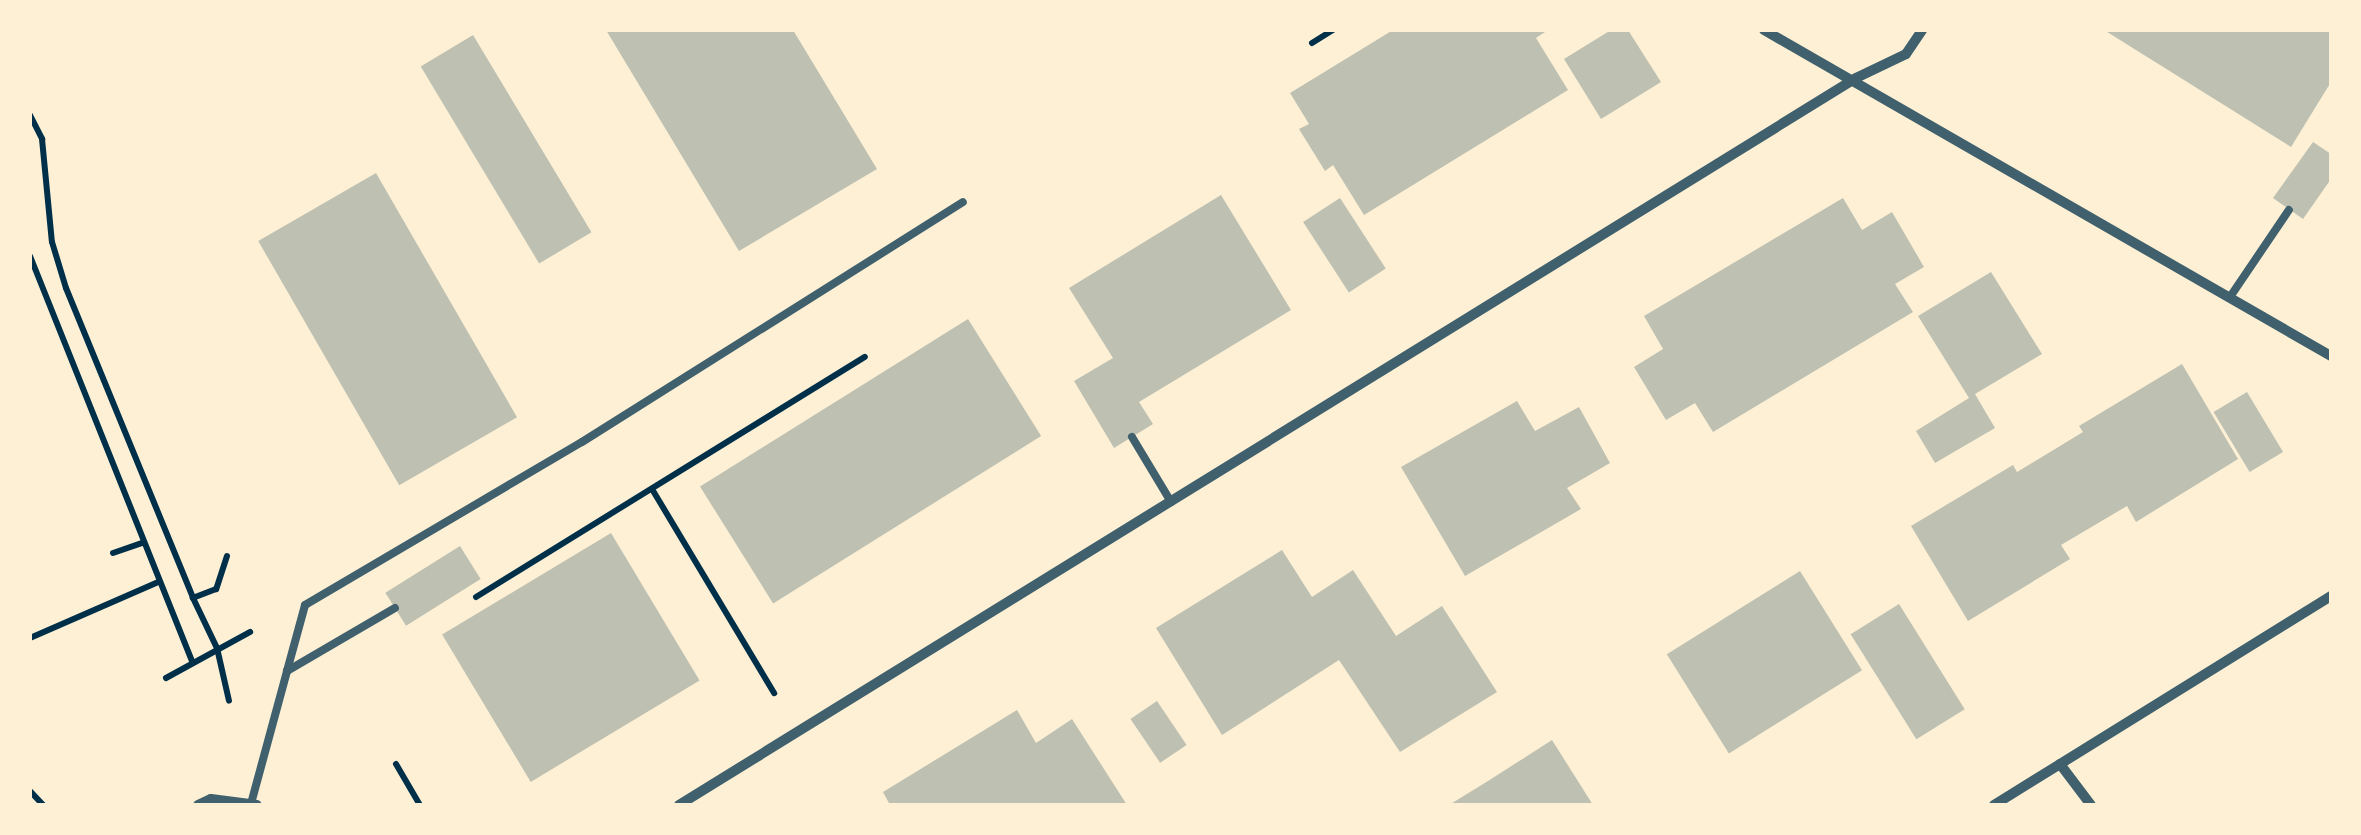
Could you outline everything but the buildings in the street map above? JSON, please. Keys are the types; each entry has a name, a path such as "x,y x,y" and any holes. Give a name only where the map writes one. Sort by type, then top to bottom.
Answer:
{"street":[{"path":"1764,30 1856,78 2331,356"},
{"path":"679,805 1856,78 1906,54 1922,30"},
{"path":"1994,805 2331,596"},
{"path":"2060,764 2091,805"},
{"path":"198,805 211,799 254,802"}],"lane":[{"path":"254,802 305,605 582,442 963,202"},
{"path":"2230,297 2289,210"},
{"path":"1132,437 1171,502"},
{"path":"288,671 395,608"}],"path":[{"path":"1312,43 1333,30"},
{"path":"30,115 42,139 52,242 66,288 192,598 217,648 230,705"},
{"path":"30,256 192,661"},
{"path":"476,597 865,356"},
{"path":"652,489 798,732"},
{"path":"112,553 142,542"},
{"path":"192,598 216,590 226,556"},
{"path":"30,638 158,582"},
{"path":"166,678 305,605"},
{"path":"396,764 420,805"},
{"path":"30,791 43,805"}]}
